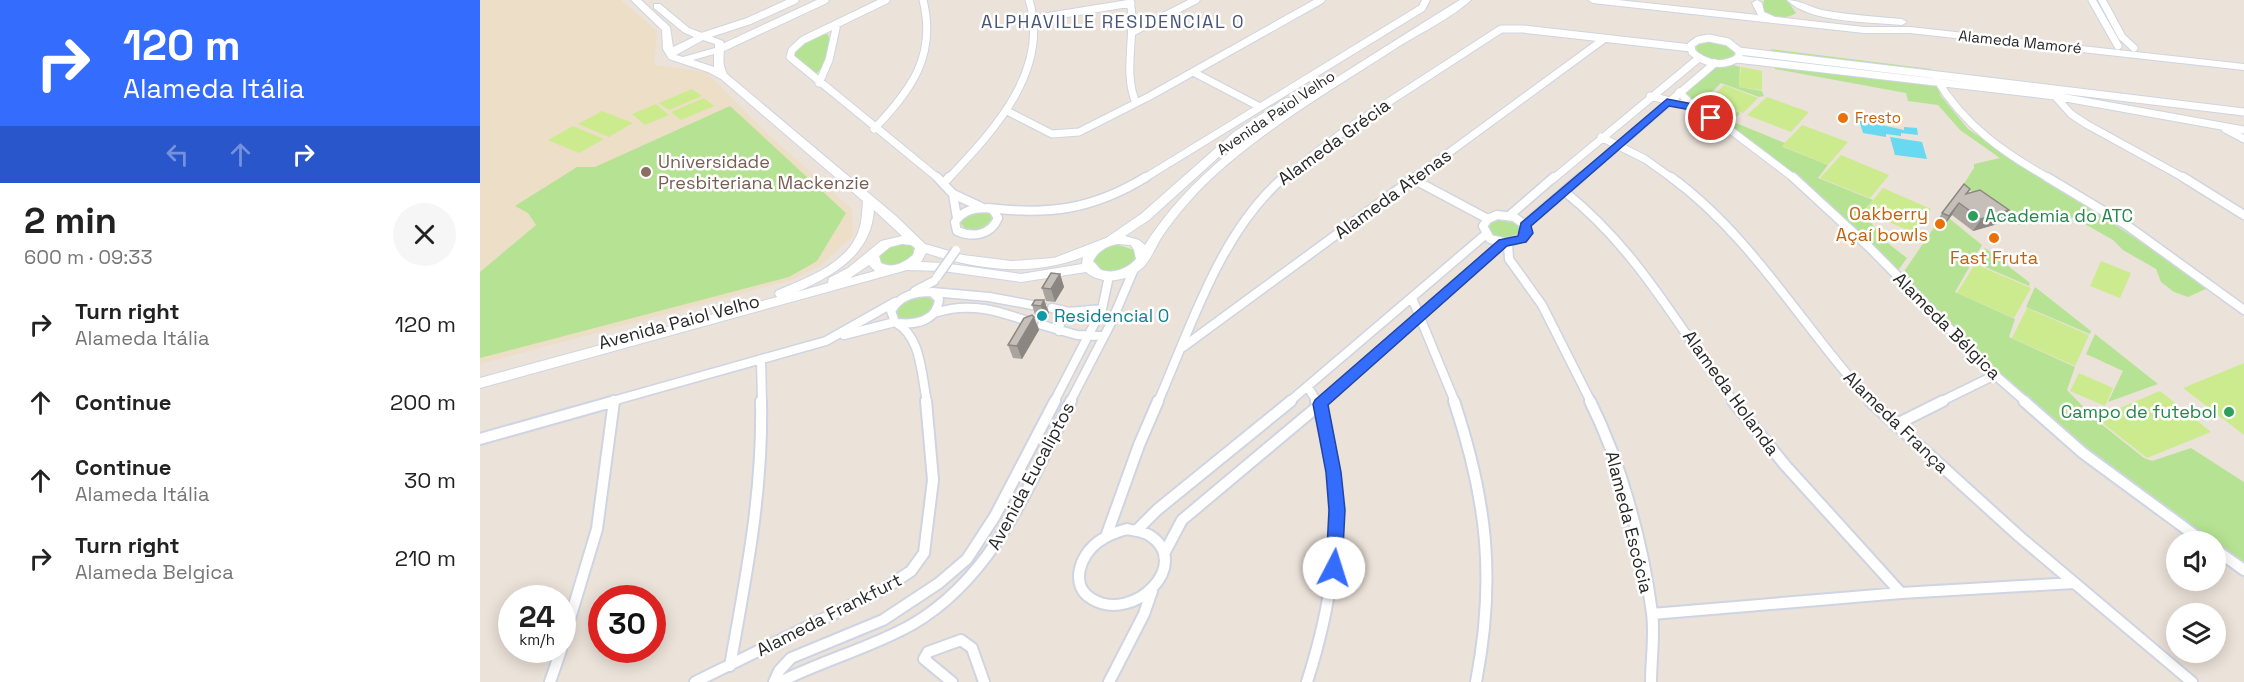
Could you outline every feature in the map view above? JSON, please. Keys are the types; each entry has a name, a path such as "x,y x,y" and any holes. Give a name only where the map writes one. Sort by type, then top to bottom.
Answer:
{"main road":[{"path":"636,0 667,29 669,53"},
{"path":"650,0 686,30 716,40 720,50 717,64 723,77"},
{"name":"Avenida Paiol Velho","path":"480,375 834,280 859,267 886,244 900,240 940,253 1026,265 1057,262 1094,248 1145,218 1238,134 1453,0"},
{"name":"Avenida Paiol Velho","path":"1134,269 1187,198 1228,155 1284,115 1466,0"},
{"path":"1593,0 1750,16"},
{"path":"1618,0 1750,16"},
{"path":"1750,16 1758,1"},
{"path":"1758,1 1760,13 1773,20"},
{"path":"1793,2 1801,15 1795,22"},
{"name":"Alameda Mamoré","path":"1793,2 1814,11 1955,32 2206,59 2244,60"},
{"name":"Alameda Mamoré","path":"1750,16 1795,22 2120,42 2134,48 2244,67"},
{"path":"669,53 703,36"},
{"path":"679,60 720,50"},
{"path":"669,53 679,60 712,70 723,77 892,219 917,244 919,257 906,266"},
{"path":"781,294 829,271 855,250 870,222 869,201"},
{"path":"886,244 892,219"},
{"path":"1110,240 1136,243 1140,247 1142,258"},
{"path":"1094,248 1089,254 1089,267 1094,272 1109,276 1134,269"},
{"path":"873,256 873,261 878,268 892,270 906,266 943,267 1021,278 1089,267"},
{"name":"Avenida Paiol Velho","path":"480,383 801,297 892,270"}],"street":[{"path":"703,36 749,21 795,0"},
{"path":"720,50 825,0"},
{"path":"886,0 802,40 790,54 792,62 944,183 953,194 997,214 998,218 993,227"},
{"path":"874,129 897,106 920,68 927,49 929,28 923,0"},
{"path":"944,183 1007,111 1031,53 1033,19 1029,0"},
{"path":"1136,31 1196,0"},
{"path":"1007,111 1052,134 1079,132 1193,72 1321,0"},
{"path":"957,218 971,209 985,208 1021,213 1070,210 1108,197 1422,8 1426,0"},
{"path":"2092,0 2112,35 2120,42"},
{"path":"2102,0 2120,42"},
{"path":"1033,19 1131,2 1136,31 1129,88 1136,103"},
{"path":"819,83 829,60 837,24"},
{"name":"Alameda Grécia","path":"1107,534 1139,445 1224,252 1263,195 1303,161 1501,29 1523,29 1691,48"},
{"name":"Alameda Atenas","path":"1181,348 1604,39"},
{"path":"1738,55 1728,42 1709,39 1694,42 1691,48 1699,58 1715,63 1726,63 1738,55 2244,112"},
{"path":"1509,216 1650,96 1699,58"},
{"path":"1525,225 1715,63"},
{"path":"1193,72 1260,107"},
{"path":"1936,78 1950,103 1966,123 1985,138 2106,211 2244,310"},
{"path":"1679,92 1694,107"},
{"path":"2053,92 2244,130"},
{"path":"2053,92 2071,114 2086,124 2178,174 2244,215"},
{"path":"1650,96 1694,107"},
{"path":"2168,103 2173,115"},
{"name":"Alameda Bélgica","path":"1694,107 1729,129 1801,183 1869,247 1995,375 2083,453 2189,531"},
{"path":"2218,125 2244,140"},
{"name":"Alameda França","path":"1601,137 1637,153 1691,192 1734,233 1846,374 1895,425 2073,584 2192,682"},
{"path":"1413,179 1488,219"},
{"name":"Alameda Holanda","path":"1564,192 1601,223 1633,255 1720,384 1770,446 1901,593"},
{"path":"953,194 957,218 955,227 967,235 984,232 1021,213"},
{"path":"1109,682 1127,650 1152,591 1164,571 1164,552 1182,520 1505,243 1522,239 1527,233 1525,225 1509,216 1497,215 1488,219 1483,226 1485,235"},
{"path":"931,291 935,279 967,235"},
{"path":"1485,235 1505,243"},
{"path":"1137,530 1157,510 1308,387 1485,235"},
{"name":"Alameda Escócia","path":"1505,243 1509,259 1542,305 1607,435 1633,521 1652,614 1651,682"},
{"name":"Avenida Eucaliptos","path":"780,682 820,662 863,648 902,630 929,614 972,578 998,542 1104,336 1134,269"},
{"name":"Avenida Eucaliptos","path":"774,682 778,671 791,658 883,620 939,583 967,559 995,516 1102,309 1109,276"},
{"path":"839,336 935,279"},
{"path":"898,301 891,311 896,322 908,331 915,341 939,299 931,291"},
{"path":"912,292 931,291 989,297 1069,312 1102,309"},
{"path":"1412,298 1422,315 1461,416 1482,504 1488,553 1488,603 1476,682"},
{"path":"480,439 839,336 896,322 912,324 955,306 978,305 1059,331 1087,336 1104,336"},
{"path":"1059,331 1062,320 1069,312"},
{"name":"Alameda Frankfurt","path":"695,682 891,585 911,571 924,553 933,480 927,404 915,341"},
{"path":"730,666 757,514 762,445 761,359"},
{"path":"1895,425 1995,375"},
{"path":"1307,682 1329,602 1337,551 1334,482 1320,404 1308,387"},
{"path":"576,599 597,529 614,400"},
{"path":"1152,591 1127,604 1113,606 1099,603 1082,587 1079,575 1080,563 1090,547 1107,534 1137,530 1155,538 1164,552"},
{"path":"2226,556 2244,570"},
{"path":"1652,614 1901,593 2073,584"},
{"path":"952,682 926,663 924,659 928,652 961,640 972,648 984,682"},
{"path":"550,682 557,663"}],"shaded area":[{"name":"Universidade Presbiteriana Mackenzie","path":"480,0 621,0 657,31 654,65 706,72 770,136 852,209 853,236 821,265 792,280 480,364"}],"green space":[{"path":"1764,0 1787,0 1796,13 1783,17 1769,14 1762,9"},
{"path":"828,34 827,56 816,74 794,60 793,53 804,42"},
{"path":"1709,41 1728,45 1735,51 1733,57 1714,60 1697,52 1696,46"},
{"path":"1771,49 1931,69 1941,96 1968,129 2210,287 2188,297 2174,292 2161,282 2156,269 2123,250 2113,240 2076,219 2054,212 2018,225 1963,185 1974,168 1974,164 2000,158 1960,130 1938,105 1908,101 1906,93 1775,69"},
{"path":"1733,65 1740,67 1739,87 1762,91 1764,96 1759,97 1721,83 1705,99 1740,113 1734,120 1736,123 1785,143 1783,147 1828,165 1818,178 1873,200 1863,212 1885,241 1907,258 1897,272 1746,138 1686,95 1686,91 1713,68"},
{"path":"1741,67 1762,71 1762,90 1739,87"},
{"path":"1724,85 1758,98 1743,113 1709,100"},
{"path":"692,89 702,96 669,110 659,103"},
{"path":"1767,97 1809,112 1791,132 1747,115"},
{"path":"704,98 714,106 681,120 671,112"},
{"path":"656,104 669,115 645,125 632,114"},
{"path":"730,106 846,213 817,261 789,277 480,358 480,272 536,225 528,213 515,206 577,167 595,167"},
{"path":"602,111 633,123 609,137 578,124"},
{"path":"1802,125 1848,142 1828,165 1782,146"},
{"path":"573,126 604,139 579,153 548,140"},
{"path":"1841,155 1889,175 1870,198 1820,178"},
{"path":"1883,188 1931,209 1913,232 1864,212"},
{"path":"969,212 989,212 992,220 981,229 966,230 959,221"},
{"path":"1945,215 1982,245 1955,292 2015,319 2009,337 2075,367 2067,390 2095,419 2144,458 2152,461 2191,448 2244,482 2244,562 2226,549 2226,531 2200,531 2131,482 2048,418 1990,367 1901,276 1935,226 1943,229 1947,224 1940,219"},
{"path":"1498,219 1518,224 1520,234 1507,240 1492,236 1488,226"},
{"path":"908,243 916,248 917,252 899,267 880,266 877,255 884,248"},
{"path":"1116,244 1134,250 1136,259 1126,269 1101,272 1092,261 1102,250"},
{"path":"1985,248 2030,283 2029,286 1976,263"},
{"path":"2101,261 2131,273 2120,298 2090,286"},
{"path":"1975,264 2031,288 2014,318 1957,293"},
{"path":"2035,287 2091,331 2090,334 2026,307"},
{"path":"926,296 934,301 934,309 920,319 899,318 896,310 908,298"},
{"path":"2027,308 2089,335 2075,366 2012,338"},
{"path":"2095,334 2158,384 2108,402 2123,371 2086,354"},
{"name":"Campo de futebol","path":"2244,363 2244,435 2183,388"},
{"path":"2079,373 2113,388 2105,406 2070,391"},
{"path":"2160,391 2211,432 2147,458 2096,418"}],"water":[{"path":"1859,120 1904,130 1904,127 1917,128 1918,135 1901,133 1901,136 1886,134 1886,137 1863,133"},
{"path":"1890,137 1922,142 1927,159 1895,155"}],"building":[{"path":"1964,184 1970,189 1966,194 1980,190 2009,210 1981,219 1959,203 1949,216 1942,213"},
{"path":"1051,273 1060,274 1051,289 1042,288"},
{"path":"1035,300 1044,300 1041,306 1032,305"},
{"path":"1032,315 1034,317 1017,346 1008,345 1024,318"}],"place":[{"name":"Fresto","path":"1843,118"},
{"name":"Universidade Presbiteriana Mackenzie","path":"646,172"},
{"name":"Academia do ATC","path":"1973,216"},
{"name":"Oakberry Açaí bowls","path":"1940,224"},
{"name":"Fast Fruta","path":"1994,238"},
{"name":"Residencial 0","path":"1042,316"},
{"name":"Campo de futebol","path":"2229,412"}],"district":[{"name":"ALPHAVILLE RESIDENCIAL 0","path":"1113,22"}],"route":[{"path":"1334,568 1337,551 1337,510 1333,472 1320,404 1503,243 1513,243 1522,239 1527,233 1525,225 1667,102 1694,107 1711,118"}]}
